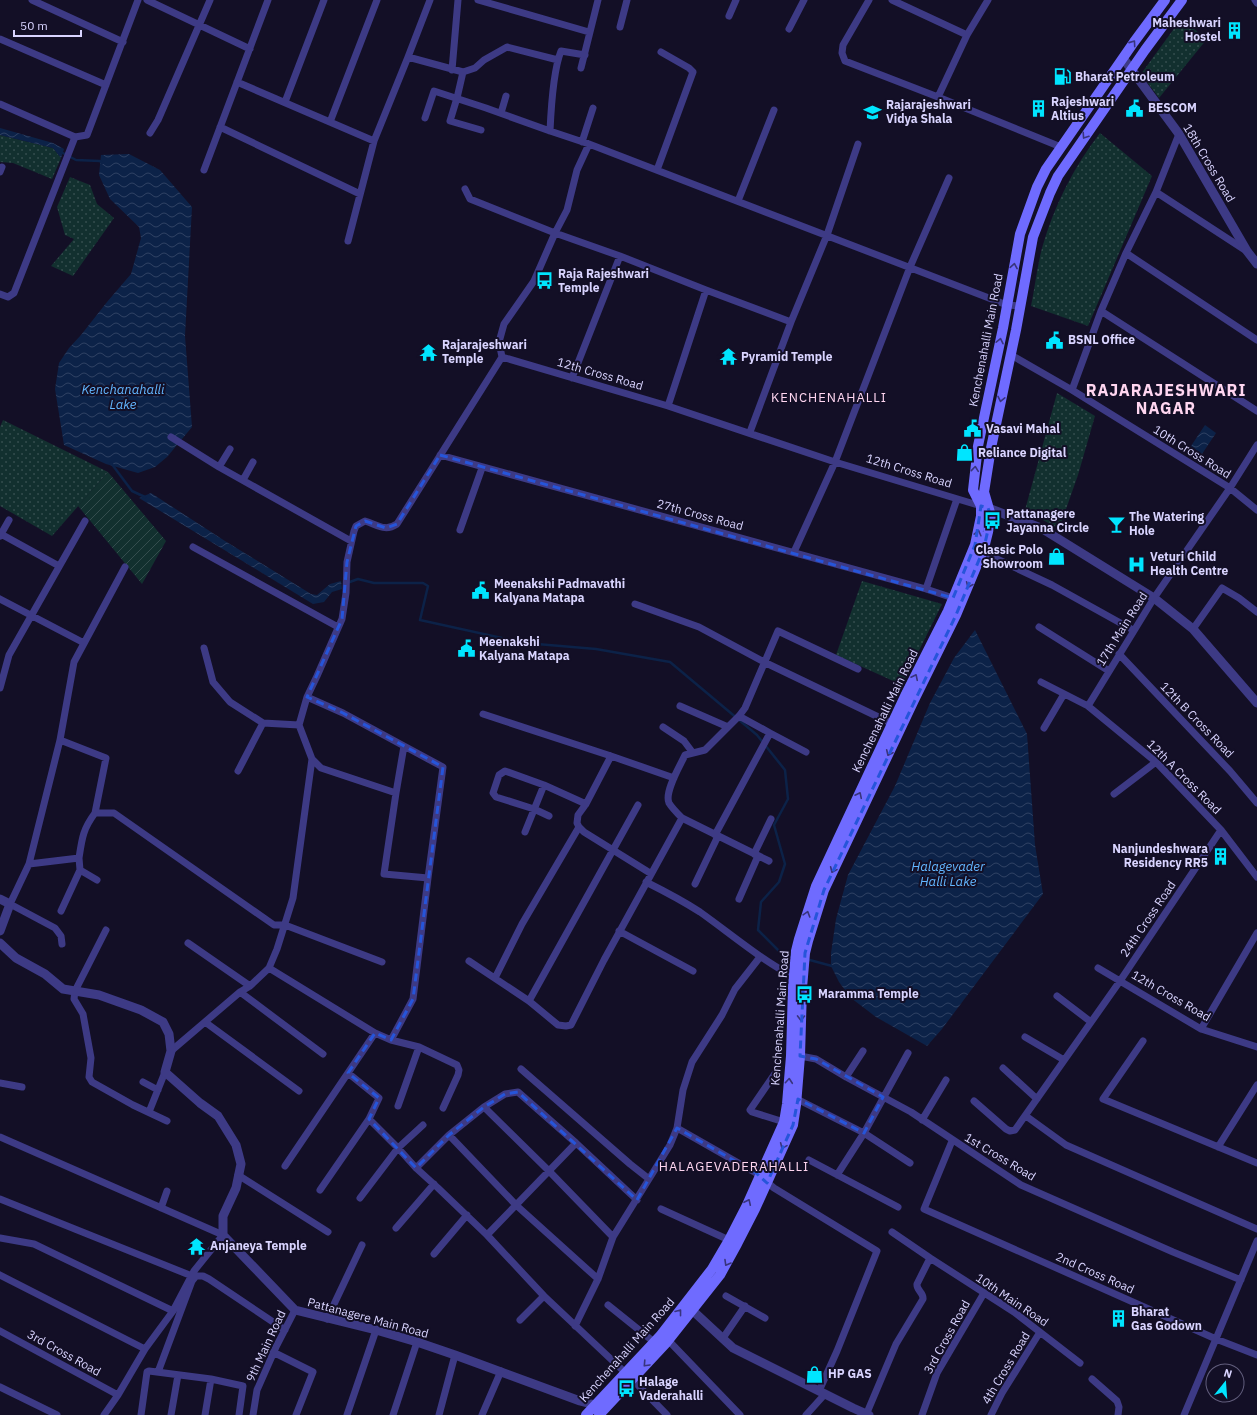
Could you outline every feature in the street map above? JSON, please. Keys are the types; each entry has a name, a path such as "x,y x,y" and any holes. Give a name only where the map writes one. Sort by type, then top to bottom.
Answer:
{"main road":[{"name":"Kenchenahalli Main Road","path":"586,1415 599,1410 628,1376 712,1269 763,1180 792,1125 797,1099 800,1056 802,988 800,965 801,952 816,886 897,726 956,615 982,552 990,524 990,516 973,490 978,446 1020,234 1037,187 1046,169 1165,0"},
{"name":"Kenchenahalli Main Road","path":"897,726 975,545 984,507 984,492 991,448 1021,306 1033,237 1050,193 1058,176 1131,69 1182,0"},
{"name":"Kenchenahalli Main Road","path":"628,1376 668,1340 720,1275 737,1244 763,1180 784,1122 791,1056 794,977 800,965"}],"street":[{"path":"32,0 123,42"},
{"path":"0,104 75,137 87,135 138,0"},
{"path":"147,0 250,49"},
{"path":"150,133 158,120 210,0"},
{"path":"204,170 268,0"},
{"path":"285,102 324,0"},
{"path":"330,122 377,0"},
{"path":"348,242 374,140 430,0"},
{"path":"452,70 458,0"},
{"path":"478,0 589,32"},
{"path":"581,68 598,0"},
{"path":"620,27 627,0"},
{"path":"729,16 736,0"},
{"path":"788,29 804,0"},
{"path":"869,0 843,45 842,53 845,61 1061,147"},
{"path":"892,0 968,35"},
{"path":"938,97 968,35 988,0"},
{"path":"1254,0 1257,3"},
{"path":"0,39 106,85"},
{"path":"408,57 462,72 476,68 484,60 507,47 558,60"},
{"path":"550,131 550,113 558,60 562,50 585,55"},
{"path":"657,170 693,72 689,68 660,52"},
{"name":"18th Cross Road","path":"1123,58 1179,134 1247,251 1257,264"},
{"path":"462,72 457,98 450,121 481,130"},
{"path":"237,82 374,140"},
{"path":"425,118 434,91 457,98 585,143 1007,304 1021,306"},
{"path":"501,113 506,96"},
{"path":"396,793 321,768 312,759 299,725 307,697 318,676 342,619 347,562 351,541 356,526 365,521 386,528 391,528 397,524 502,357 499,342 504,324 534,281 555,232 567,210 593,108"},
{"path":"738,201 774,110"},
{"path":"220,127 360,194"},
{"path":"1072,390 1101,311 1126,253 1156,192 1179,134"},
{"path":"0,294 8,297 14,293 75,137"},
{"path":"750,432 791,322 827,235 858,144"},
{"path":"794,552 836,462 910,267 949,178"},
{"path":"464,189 470,199 791,322"},
{"path":"1156,192 1247,251"},
{"path":"1126,253 1257,340"},
{"path":"572,378 620,256"},
{"path":"668,406 706,290"},
{"path":"1101,311 1257,411"},
{"name":"10th Cross Road","path":"1011,355 1072,390 1230,488 1257,510"},
{"name":"12th Cross Road","path":"502,357 750,432 836,462 984,507 1041,528 1154,598 1193,629 1257,703"},
{"path":"171,436 219,467 351,541"},
{"name":"17th Main Road","path":"1088,706 1133,630 1230,488 1257,445"},
{"path":"219,467 230,449"},
{"name":"27th Cross Road","path":"440,455 482,468 926,588 953,598"},
{"path":"242,480 253,462"},
{"path":"460,530 482,468"},
{"path":"926,588 958,499"},
{"path":"9,520 1,535 59,566"},
{"path":"0,688 9,655 85,521"},
{"path":"193,547 338,627"},
{"path":"982,552 1052,585 1133,630"},
{"path":"0,931 10,904 29,864 60,740 74,662 125,567"},
{"path":"1193,629 1222,588 1240,598 1257,612"},
{"path":"0,599 84,643"},
{"path":"635,604 699,627 764,662 897,726"},
{"path":"1039,627 1109,671"},
{"path":"769,861 682,818 669,803 669,794 674,778 685,755 705,750 739,717 745,708 778,631 858,669"},
{"path":"204,648 213,682 230,702 263,723 299,725"},
{"name":"12th B Cross Road","path":"1119,654 1230,771 1257,803"},
{"name":"12th A Cross Road","path":"1041,682 1088,706 1156,762 1221,830 1257,876"},
{"path":"1044,728 1064,694"},
{"path":"307,697 343,713 442,767 413,999 391,1040"},
{"path":"680,706 730,726"},
{"path":"483,714 674,778"},
{"path":"739,717 806,752"},
{"path":"238,770 263,723"},
{"path":"663,727 684,742 693,753"},
{"path":"695,884 717,836 770,733"},
{"path":"60,740 106,758 95,813 87,824 82,837 79,858 80,870 61,910"},
{"path":"404,746 384,874 428,878"},
{"path":"611,756 586,804 578,815 577,819 579,827 584,832 650,873"},
{"path":"171,1051 240,992 250,986 269,968 277,949 293,898 312,759"},
{"path":"1114,794 1156,762"},
{"path":"549,816 534,809 496,796 493,793 499,775 505,771 544,784 586,804"},
{"path":"525,832 544,784"},
{"path":"529,1001 638,805"},
{"path":"95,813 114,813 274,925 285,925 382,962"},
{"path":"469,961 529,1001 558,1025 571,1025 650,873 682,818"},
{"path":"739,899 770,819"},
{"path":"495,978 522,924 579,827"},
{"name":"24th Cross Road","path":"974,1101 1006,1129 1010,1131 1015,1130 1120,981 1221,830"},
{"path":"29,864 79,858"},
{"path":"80,870 98,880"},
{"path":"646,882 700,912 760,957 794,977"},
{"path":"0,899 56,928 61,936 62,944"},
{"path":"106,930 75,991 74,999 83,1014 86,1029 91,1058 89,1077 92,1082 167,1121"},
{"path":"619,931 693,971"},
{"path":"1201,1029 1257,934"},
{"path":"0,943 16,958 45,974 63,989 99,995 141,1010 163,1022 169,1034 171,1051 165,1072 149,1112"},
{"path":"188,943 250,986"},
{"path":"575,1326 598,1279 613,1237 670,1145 677,1128 683,1090 692,1062 722,1015 735,989 760,957"},
{"path":"269,968 375,1033 391,1040 419,1047 457,1065 459,1070 458,1075 443,1108"},
{"name":"12th Cross Road","path":"1098,968 1201,1029 1257,1047"},
{"path":"240,992 324,1054"},
{"path":"1057,996 1091,1022"},
{"path":"205,1022 298,1091"},
{"path":"285,1166 375,1033"},
{"path":"1025,1037 1064,1060"},
{"path":"1143,1041 1103,1099 1257,1163"},
{"path":"398,1106 419,1047"},
{"path":"846,1077 863,1051"},
{"path":"837,1175 864,1133 908,1053"},
{"name":"1st Cross Road","path":"800,1056 816,1059 922,1120 1021,1185 1173,1252 1242,1280"},
{"path":"1003,1068 1037,1099"},
{"path":"521,1069 630,1164 650,1179"},
{"path":"104,1415 118,1395 145,1349 173,1311 194,1271 223,1235 223,1216 236,1188 241,1164 236,1145 218,1116 200,1103 165,1072"},
{"path":"776,1072 750,1110 752,1112 784,1122"},
{"path":"320,1190 369,1119 379,1098 348,1073"},
{"path":"922,1120 946,1080"},
{"path":"143,1082 158,1090"},
{"path":"0,1083 22,1087"},
{"path":"1218,1147 1257,1085"},
{"path":"416,1168 449,1134 484,1107 505,1094 518,1092 576,1143 637,1200"},
{"path":"797,1099 864,1133 910,1163"},
{"path":"484,1107 613,1237"},
{"path":"1026,1116 1066,1145 1257,1229"},
{"path":"369,1119 416,1168 487,1235 544,1296 667,1415"},
{"path":"360,1198 398,1148 423,1125"},
{"path":"677,1128 878,1251 822,1392 806,1415"},
{"path":"449,1134 516,1205 598,1279"},
{"path":"0,1137 223,1235"},
{"name":"2nd Cross Road","path":"952,1141 924,1209 1216,1339 1257,1355"},
{"path":"487,1235 576,1143"},
{"path":"809,1160 898,1206"},
{"path":"238,1175 328,1232"},
{"path":"396,1228 434,1184"},
{"path":"161,1208 167,1191"},
{"path":"0,1199 192,1276"},
{"path":"661,1209 729,1240"},
{"path":"434,1254 466,1215"},
{"name":"10th Main Road","path":"892,1232 1014,1312 1080,1363"},
{"name":"Pattanagere Main Road","path":"223,1235 295,1310 376,1330 417,1342 501,1371 580,1401 599,1410"},
{"path":"0,1238 34,1244 173,1311"},
{"path":"1184,1415 1242,1280 1257,1240"},
{"path":"327,1319 362,1245"},
{"path":"692,1310 733,1348 868,1415 896,1344 923,1299 923,1296 917,1288 917,1284 930,1258"},
{"path":"0,1275 145,1349"},
{"path":"158,1372 192,1281 196,1276 203,1276 209,1279 285,1330"},
{"name":"3rd Cross Road","path":"922,1415 937,1373 984,1293"},
{"path":"520,1320 544,1296"},
{"path":"726,1296 765,1318"},
{"path":"608,1305 654,1342"},
{"path":"723,1338 745,1306"},
{"name":"9th Main Road","path":"252,1415 257,1390 273,1352 295,1310"},
{"path":"347,1415 376,1330"},
{"name":"3rd Cross Road","path":"0,1331 118,1395"},
{"name":"4th Cross Road","path":"991,1415 1002,1393 1040,1332"},
{"path":"668,1340 740,1415"},
{"path":"393,1415 417,1342"},
{"path":"273,1352 313,1372 296,1415"},
{"path":"439,1415 455,1355"},
{"path":"141,1415 147,1372 149,1371 211,1379 257,1390"},
{"path":"482,1415 501,1371"},
{"path":"170,1415 178,1375"},
{"path":"205,1415 211,1379"},
{"path":"1092,1379 1118,1401 1118,1415"},
{"path":"239,1415 243,1386"},
{"path":"0,1387 57,1415"}],"highlighted area":[{"path":"440,455 953,598 975,545 981,506 988,508 991,516 984,548 956,615 824,890 805,953 800,1056 816,1059 883,1097 864,1133 798,1099 793,1125 767,1183 756,1173 677,1128 637,1200 518,1092 505,1094 484,1107 449,1135 416,1168 369,1119 379,1098 348,1073 375,1033 391,1040 413,999 443,767 343,713 307,697 342,619 347,562 356,526 365,521 386,528 397,524"}],"green space":[{"path":"1181,19 1207,39 1159,98 1141,74"},
{"path":"1100,133 1152,176 1088,326 1031,306 1040,255 1052,217 1065,188 1081,160"},
{"path":"0,135 53,148 61,158 52,179 13,163 0,162"},
{"path":"70,177 90,185 97,204 114,218 73,276 51,266 74,239 65,235 57,207"},
{"path":"1057,393 1095,416 1078,475 1059,529 1025,510"},
{"path":"3,420 108,472 52,536 0,506 0,427"},
{"path":"108,472 166,541 142,584 78,506"},
{"path":"862,581 942,604 902,685 836,655"}],"water":[{"path":"0,128 53,143 64,149 61,158 53,148 0,135"},
{"name":"Kenchanahalli Lake","path":"129,154 160,170 192,207 185,336 192,427 167,457 155,467 138,473 106,464 64,445 55,389 59,363 69,348 131,274 141,238 139,227 110,199 99,175 101,155"},
{"path":"1205,425 1216,433 1202,454 1191,446"},
{"path":"151,493 311,594 317,595 330,584 341,581 342,589 332,592 324,602 313,604 139,498"},
{"name":"Halagevader Halli Lake","path":"975,630 1027,734 1035,845 1043,894 942,1029 927,1046 876,1017 851,998 839,982 831,966 831,953 836,919 848,875 895,786 930,703 954,658"}],"waterway":[{"path":"61,152 76,160 100,161 102,163"},
{"path":"111,463 132,491 145,497"},
{"path":"347,583 358,579 374,583 423,583 428,586 420,620 525,643 596,649 670,662 757,735 785,770 788,799 774,825 785,864 779,882 761,902 758,930 780,952 794,956"},
{"path":"806,959 832,966"}],"place":[{"name":"Maheshwari Hostel","path":"1234,30"},
{"name":"Bharat Petroleum","path":"1062,77"},
{"name":"BESCOM","path":"1135,108"},
{"name":"Rajeshwari Altius","path":"1038,109"},
{"name":"Rajarajeshwari Vidya Shala","path":"873,112"},
{"name":"Raja Rajeshwari Temple","path":"545,281"},
{"name":"BSNL Office","path":"1055,340"},
{"name":"Rajarajeshwari Temple","path":"429,352"},
{"name":"Pyramid Temple","path":"728,357"},
{"name":"Vasavi Mahal","path":"973,429"},
{"name":"Reliance Digital","path":"965,453"},
{"name":"Pattanagere Jayanna Circle","path":"993,521"},
{"name":"The Watering Hole","path":"1116,524"},
{"name":"Classic Polo Showroom","path":"1056,557"},
{"name":"Veturi Child Health Centre","path":"1137,564"},
{"name":"Meenakshi Padmavathi Kalyana Matapa","path":"481,591"},
{"name":"Meenakshi Kalyana Matapa","path":"466,649"},
{"name":"Nanjundeshwara Residency RR5","path":"1221,856"},
{"name":"Maramma Temple","path":"805,994"},
{"name":"Anjaneya Temple","path":"197,1246"},
{"name":"Bharat Gas Godown","path":"1118,1319"},
{"name":"HP GAS","path":"815,1374"},
{"name":"Halage Vaderahalli","path":"626,1389"}],"district":[{"name":"KENCHENAHALLI","path":"829,397"},
{"name":"RAJARAJESHWARI NAGAR","path":"1166,399"},
{"name":"HALAGEVADERAHALLI","path":"734,1166"}]}
